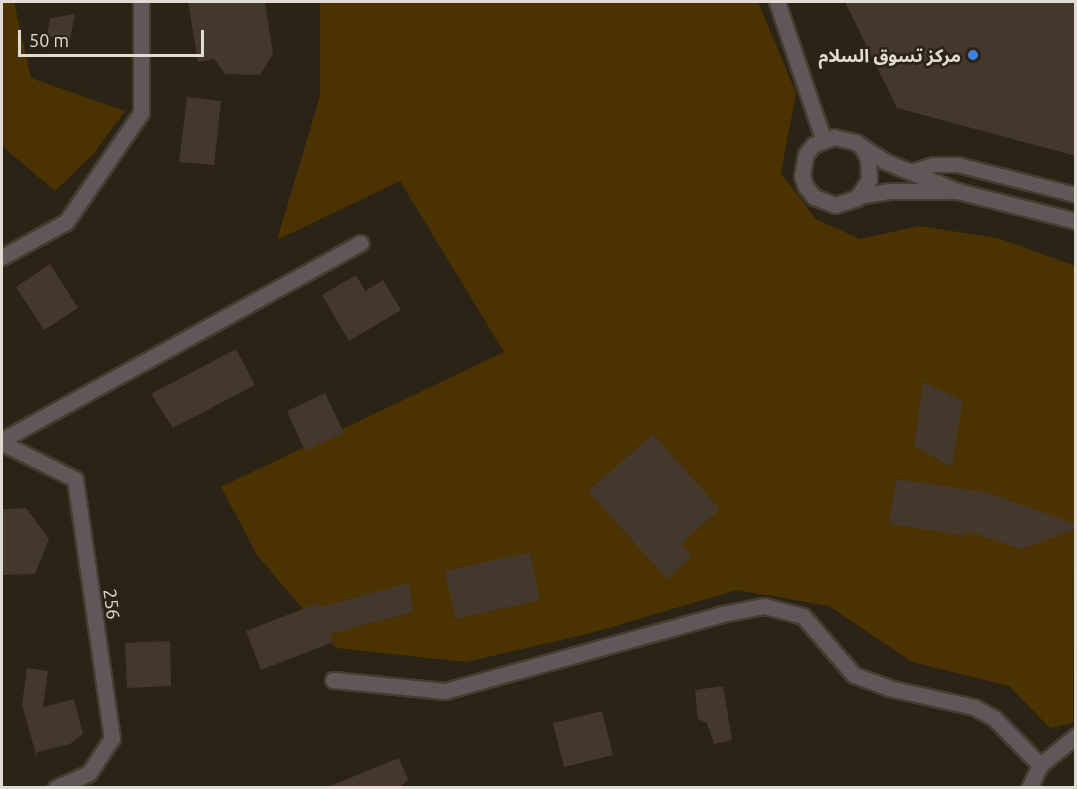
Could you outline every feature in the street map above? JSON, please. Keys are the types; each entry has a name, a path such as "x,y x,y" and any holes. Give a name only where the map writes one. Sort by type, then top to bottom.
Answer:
{"street":[{"path":"2,257 66,222 141,113 141,2"},
{"path":"777,2 823,139"},
{"path":"957,191 889,190 858,196 835,205 813,197 802,176 806,154 823,139 845,138 863,149 957,191 1076,221"},
{"path":"858,196 869,180 870,169 863,149"},
{"path":"2,441 360,243"},
{"name":"256","path":"2,441 75,479 112,738 89,773 56,788"},
{"path":"333,680 444,691 722,614 764,606 803,616 854,675 888,688 974,707 994,718 1040,765"},
{"path":"1029,788 1040,765 1076,736"}],"lane":[{"path":"912,172 933,165 958,165 1076,195"}],"shaded area":[{"path":"2,2 14,2 31,78 125,111 94,153 55,191 2,146"},
{"path":"320,2 758,2 796,93 781,173 816,219 860,239 919,226 998,238 1075,266 1073,723 1050,728 1009,686 912,662 829,606 737,590 591,633 466,662 336,648 257,555 221,487 504,352 400,181 277,240 320,96"}],"building":[{"path":"188,2 265,2 273,54 260,75 225,74 214,59 198,62"},
{"name":"مركز تسوق السلام","path":"845,2 1076,2 1076,156 897,108"},
{"path":"75,14 70,40 47,36 50,18"},
{"path":"187,97 221,101 214,165 179,162"},
{"path":"50,264 78,308 44,330 16,287"},
{"path":"356,275 365,291 383,280 401,310 349,341 322,295"},
{"path":"236,349 255,385 173,428 151,394"},
{"path":"923,382 963,400 952,467 914,446"},
{"path":"325,393 344,433 305,451 287,411"},
{"path":"653,434 720,509 681,544 692,557 667,579 588,491"},
{"path":"896,479 985,492 1076,524 1076,529 1021,549 967,531 967,536 889,524"},
{"path":"26,508 49,539 35,574 2,575 2,509"},
{"path":"530,552 540,600 455,619 445,571"},
{"path":"409,583 413,612 330,634 333,642 261,670 246,631 318,603 320,607"},
{"path":"170,641 171,686 127,688 125,643"},
{"path":"27,668 48,671 43,707 74,699 83,734 70,744 37,752 37,758 22,705"},
{"path":"723,686 732,740 714,744 707,723 698,719 695,690"},
{"path":"602,711 613,755 564,767 553,723"},
{"path":"399,758 408,780 398,788 325,788"}],"place":[{"name":"مركز تسوق السلام","path":"973,55"}]}
